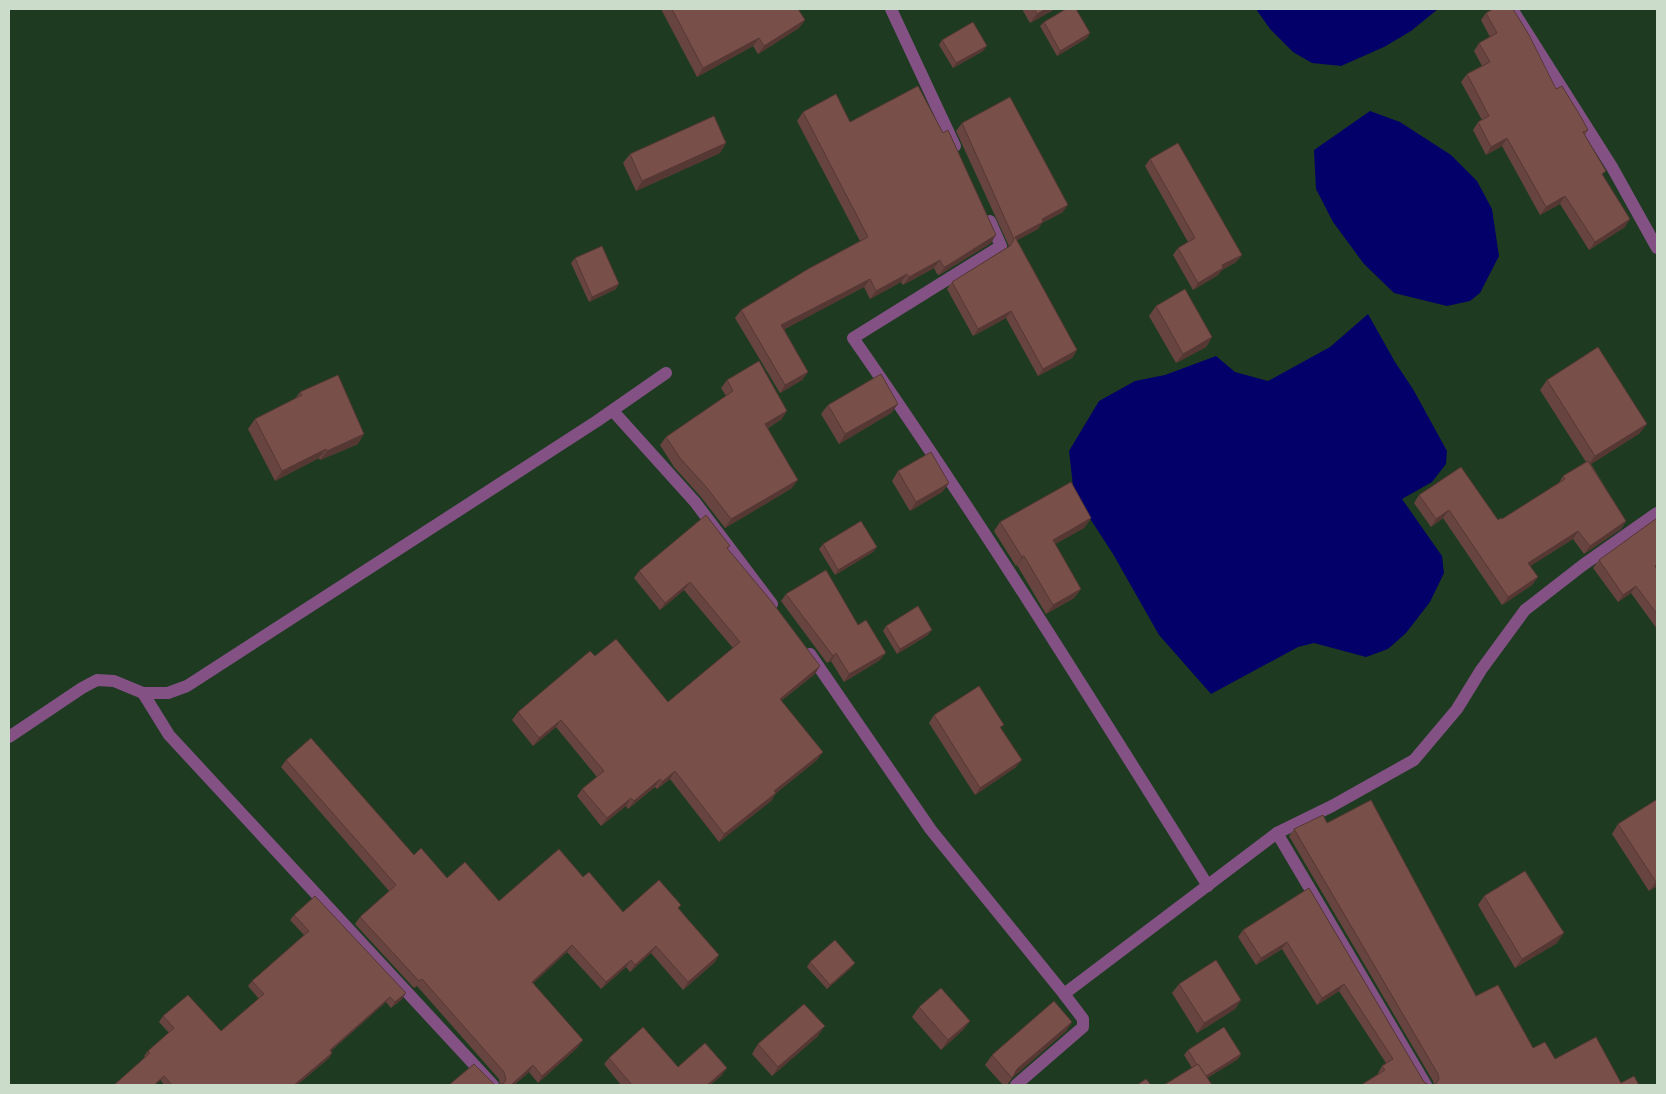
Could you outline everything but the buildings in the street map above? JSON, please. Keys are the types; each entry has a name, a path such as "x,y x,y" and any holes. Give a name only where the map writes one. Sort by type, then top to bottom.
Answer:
{"street":[{"path":"891,9 960,158"},
{"path":"1512,9 1612,167 1657,248"},
{"path":"985,211 1001,246 853,338 912,422 1072,669 1208,886"},
{"path":"9,737 97,680 114,681 143,693 168,693 187,686 613,410 666,373"},
{"path":"613,410 695,502 780,613"},
{"path":"1064,994 1277,833 1332,806 1414,760 1457,709 1481,670 1525,610 1583,565 1657,513"},
{"path":"804,645 931,830 1083,1019 1083,1027 1016,1085"},
{"path":"143,693 169,735 493,1085"},
{"path":"1277,833 1426,1085"}],"shaded area":[{"path":"1256,9 1438,9 1411,31 1384,47 1341,66 1312,63 1293,52 1270,29"},
{"path":"1370,111 1400,122 1451,155 1477,181 1492,209 1499,256 1480,293 1470,301 1447,306 1394,293 1364,264 1333,222 1316,189 1314,150"},
{"path":"1368,314 1395,362 1413,389 1447,451 1446,464 1432,482 1402,499 1442,556 1444,573 1430,602 1406,633 1388,649 1366,657 1314,643 1298,647 1211,694 1159,635 1113,554 1087,514 1073,486 1069,451 1099,401 1135,381 1165,375 1216,356 1235,372 1268,381 1330,347"}]}
